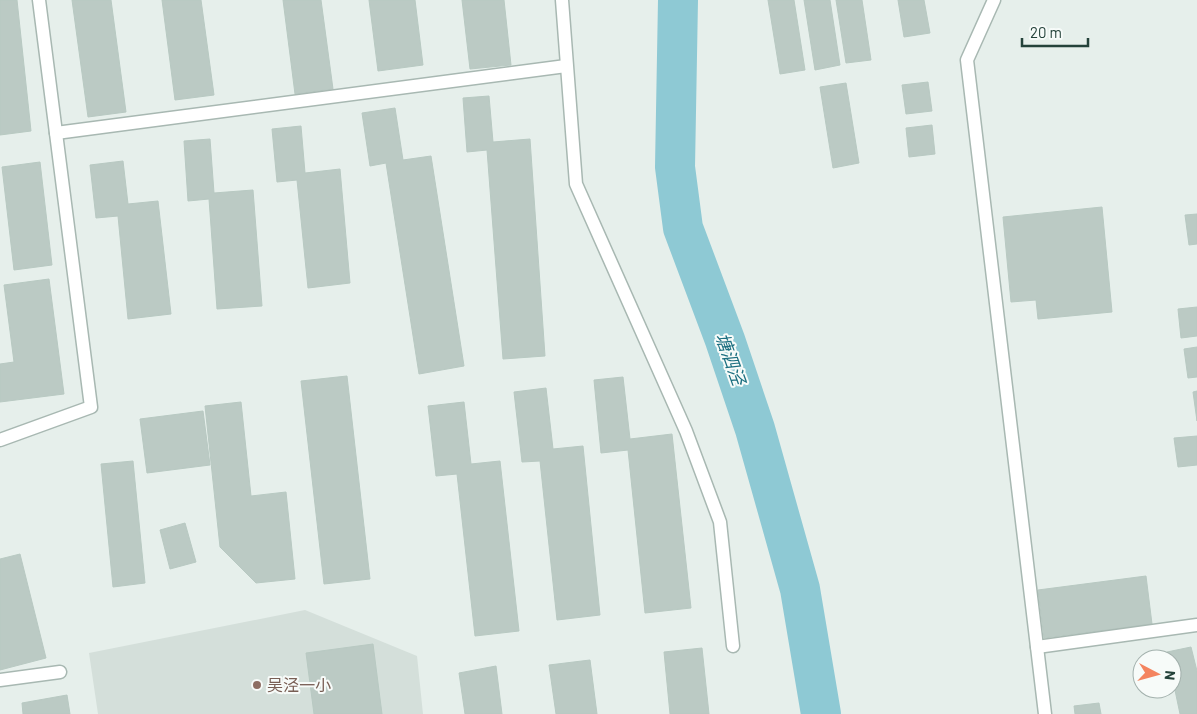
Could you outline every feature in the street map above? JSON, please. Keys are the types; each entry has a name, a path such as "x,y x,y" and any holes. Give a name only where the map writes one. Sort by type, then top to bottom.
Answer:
{"lane":[{"path":"0,440 91,407 39,0"},
{"path":"562,0 576,184 686,431 720,522 734,646"},
{"path":"994,0 967,60 1045,714"},
{"path":"56,133 566,66"},
{"path":"1036,647 1197,625"},
{"path":"0,680 60,672"}],"shaded area":[{"name":"吴泾一小","path":"305,610 417,656 423,714 98,714 89,653"}],"building":[{"path":"0,0 17,0 31,131 0,135"},
{"path":"72,0 111,0 126,112 88,117"},
{"path":"162,0 201,0 214,95 175,100"},
{"path":"283,0 321,0 333,89 295,94"},
{"path":"369,0 415,0 423,65 378,71"},
{"path":"462,0 504,0 511,65 470,69"},
{"path":"768,0 794,0 805,70 780,74"},
{"path":"804,0 830,0 840,65 815,70"},
{"path":"836,0 862,0 871,60 846,63"},
{"path":"898,0 924,0 930,33 904,37"},
{"path":"928,82 932,111 906,114 902,85"},
{"path":"846,83 859,163 833,168 820,87"},
{"path":"489,96 493,142 530,139 545,356 503,359 487,150 467,152 463,98"},
{"path":"395,108 403,160 431,156 464,366 419,374 386,163 370,166 362,113"},
{"path":"932,125 935,154 909,157 906,128"},
{"path":"301,126 305,173 340,169 350,283 308,288 297,180 277,182 272,129"},
{"path":"210,139 214,193 253,190 262,306 217,309 209,199 188,201 184,141"},
{"path":"123,161 128,204 158,201 171,314 128,319 118,216 96,218 90,165"},
{"path":"40,162 52,265 14,270 2,167"},
{"path":"1102,207 1112,312 1038,319 1036,300 1011,302 1003,217"},
{"path":"1197,214 1197,244 1189,245 1185,215"},
{"path":"49,279 64,394 0,402 0,364 14,362 4,285"},
{"path":"1197,307 1197,336 1181,338 1178,309"},
{"path":"1197,347 1197,377 1188,378 1184,349"},
{"path":"347,376 370,579 324,584 301,381"},
{"path":"623,377 630,439 672,434 691,608 645,613 628,450 601,453 594,380"},
{"path":"546,388 553,449 583,446 600,615 557,620 540,461 522,462 514,392"},
{"path":"1197,391 1197,421 1193,392"},
{"path":"241,402 251,496 286,492 295,579 256,583 220,547 205,406"},
{"path":"464,402 471,464 500,461 519,631 475,636 457,474 436,476 428,406"},
{"path":"203,411 210,465 147,473 140,419"},
{"path":"1197,436 1197,465 1178,467 1174,438"},
{"path":"133,461 145,583 113,587 101,464"},
{"path":"185,523 196,562 170,569 160,530"},
{"path":"20,554 46,658 0,670 0,559"},
{"path":"1146,576 1152,624 1044,638 1038,590"},
{"path":"373,644 382,714 314,714 306,653"},
{"path":"1191,647 1197,671 1197,714 1180,714 1177,699 1182,699 1181,649"},
{"path":"702,648 709,714 670,714 664,652"},
{"path":"590,660 597,714 556,714 549,665"},
{"path":"496,666 502,714 465,714 459,673"},
{"path":"67,695 70,714 23,714 22,703"},
{"path":"1099,703 1101,714 1075,714 1074,706"}],"waterway":[{"name":"塘泗泾","path":"678,0 675,167 683,228 725,340 755,429 800,589 821,714"}],"place":[{"name":"吴泾一小","path":"257,685"}]}
